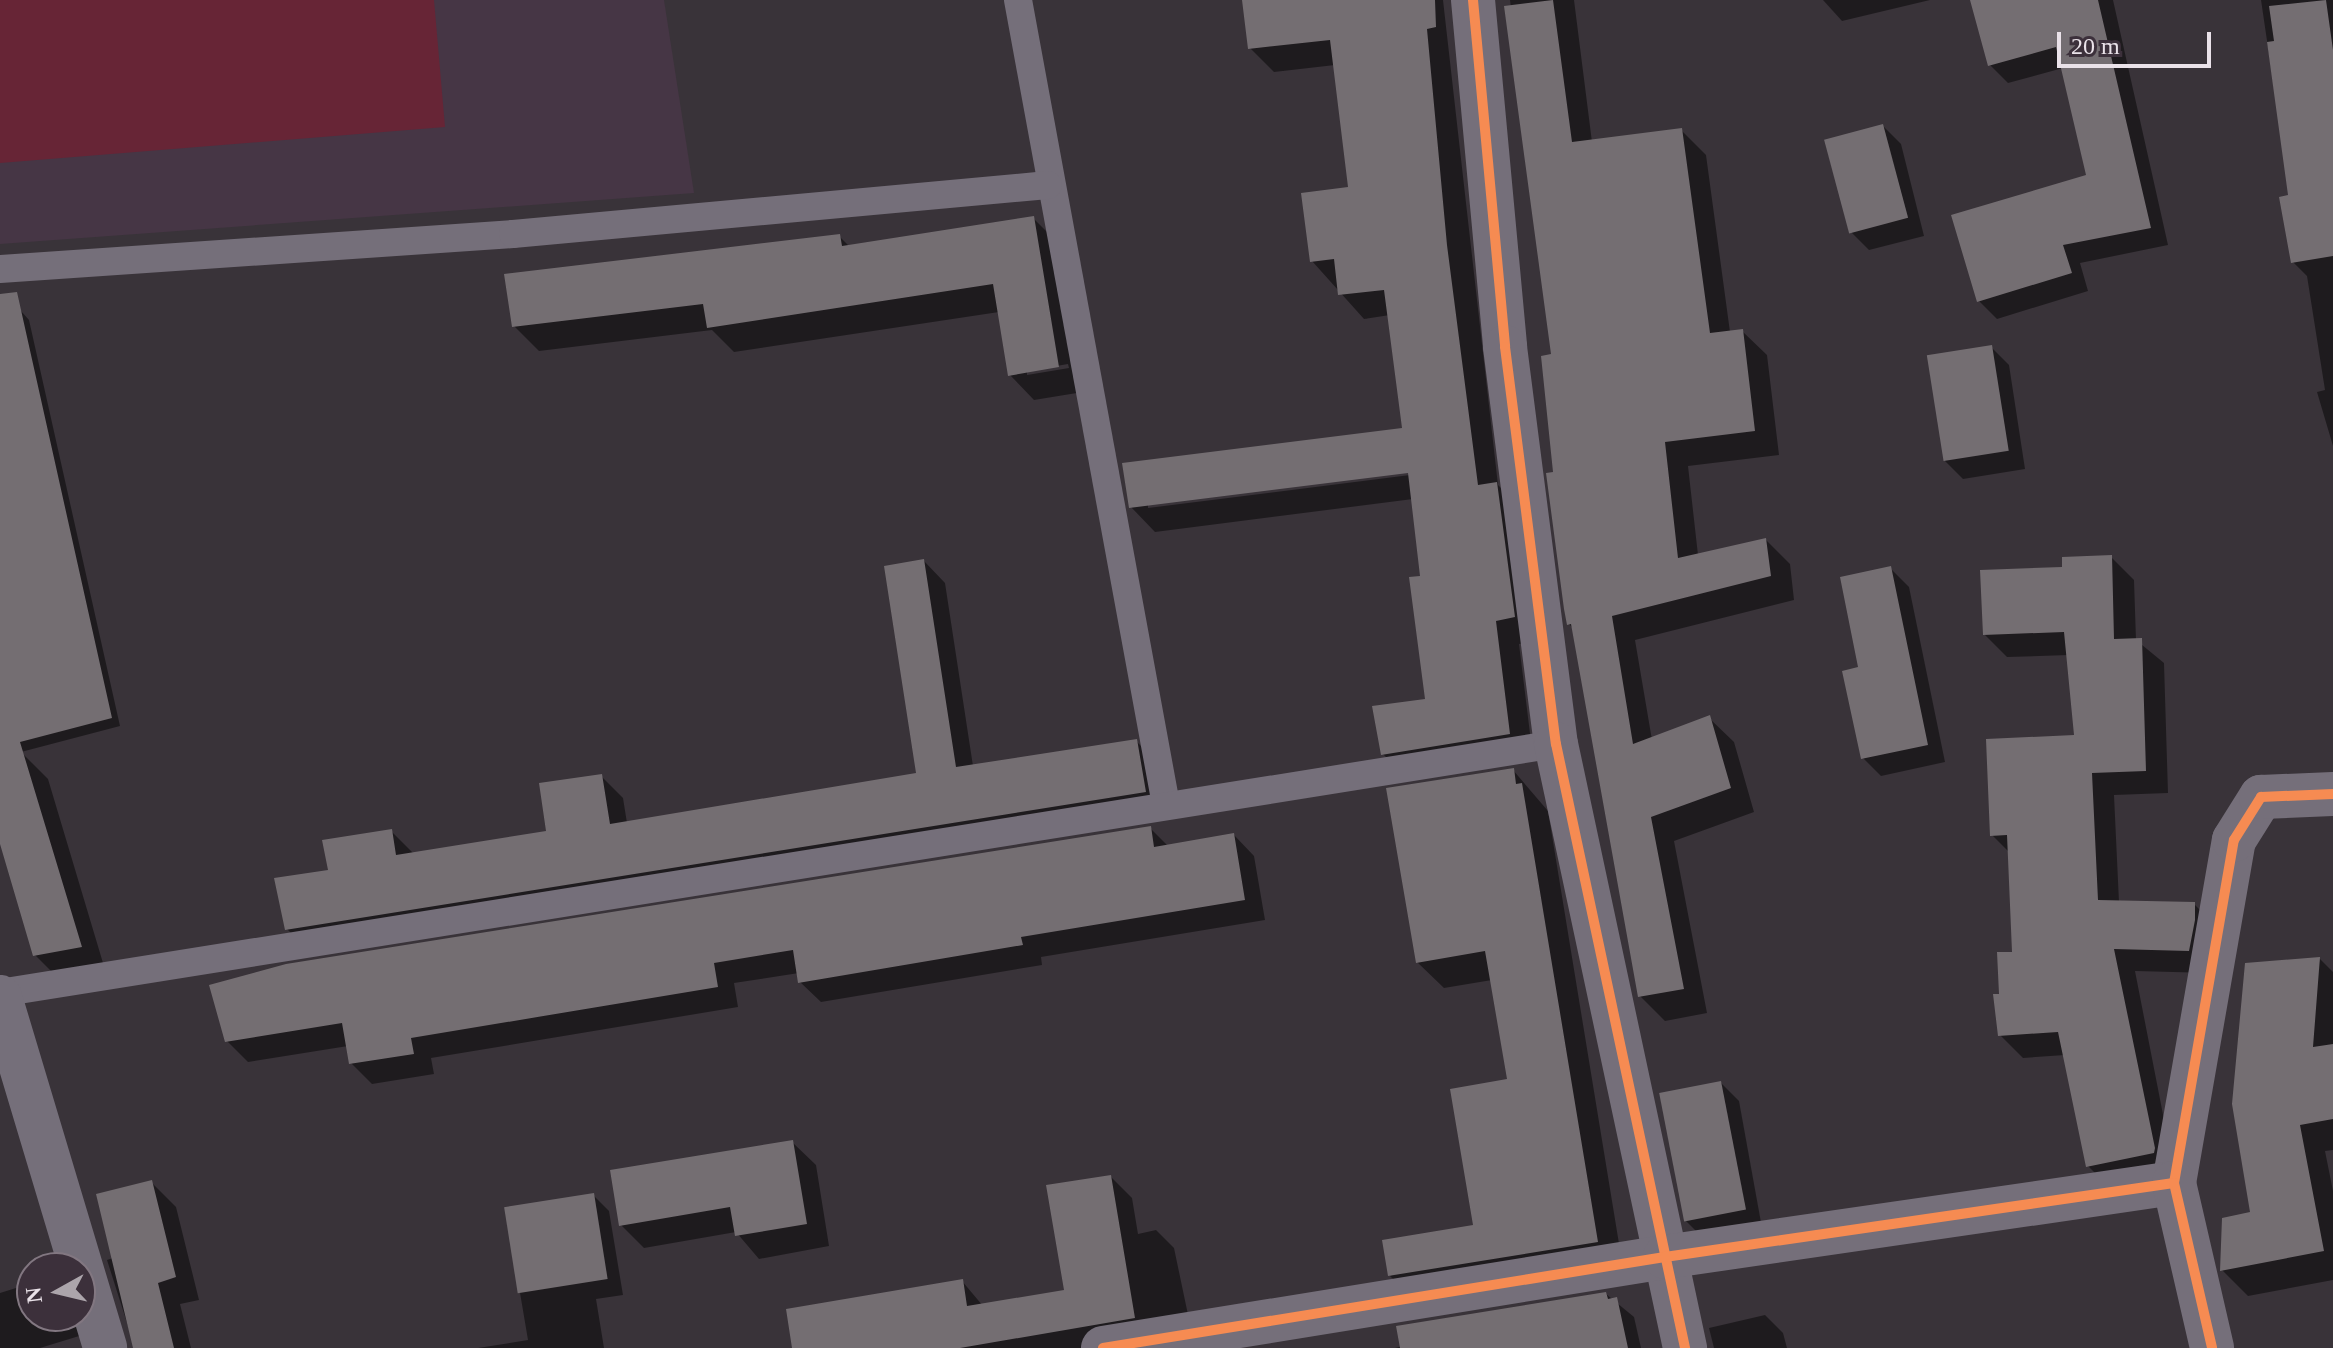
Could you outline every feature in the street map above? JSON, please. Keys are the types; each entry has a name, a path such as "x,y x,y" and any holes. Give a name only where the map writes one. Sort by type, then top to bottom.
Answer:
{"street":[{"path":"1473,0 1505,347 1556,744 1685,1348"},
{"path":"2212,1348 2174,1183 2234,840 2261,797 2333,794"},
{"path":"0,995 105,1348"},
{"path":"1114,1347 1665,1257 2174,1183"}],"lane":[{"path":"1018,0 1048,185 1166,805"},
{"path":"0,269 513,234 1048,185"},
{"path":"0,995 1556,744"}],"shaded area":[{"path":"0,0 664,0 694,193 0,244"},
{"path":"0,0 434,0 445,127 0,163"}],"building":[{"path":"1242,0 1435,0 1436,27 1427,29 1447,245 1478,485 1497,482 1515,617 1496,621 1510,734 1381,755 1372,706 1425,699 1409,577 1420,576 1408,473 1129,508 1122,463 1402,428 1384,290 1338,295 1334,259 1310,262 1301,193 1348,187 1330,40 1248,49"},
{"path":"1553,0 1572,142 1682,128 1710,333 1743,329 1755,431 1665,442 1678,558 1766,538 1771,576 1612,616 1633,744 1710,715 1731,788 1651,817 1684,989 1638,997 1571,624 1567,625 1564,609 1546,473 1553,472 1541,356 1551,354 1504,6"},
{"path":"1970,0 2098,0 2151,228 2063,245 2072,273 1977,302 1951,215 2086,175 2056,47 1988,66"},
{"path":"2326,0 2333,50 2333,256 2291,263 2279,197 2288,195 2267,42 2274,41 2269,6"},
{"path":"1883,124 1908,218 1849,233 1824,140"},
{"path":"1034,216 1059,367 1008,376 993,284 707,328 703,304 512,327 504,274 840,234 842,246"},
{"path":"17,292 112,718 20,742 82,947 33,956 0,844 0,294"},
{"path":"1992,345 2009,451 1944,461 1927,355"},
{"path":"2112,555 2114,639 2142,638 2146,771 2092,773 2098,900 2195,902 2195,920 2189,951 2114,949 2155,1148 2154,1153 2086,1167 2058,1032 1998,1036 1993,994 1999,994 1997,952 2012,952 2007,835 1990,836 1986,739 2074,735 2064,632 1983,635 1980,570 2062,567 2062,557"},
{"path":"924,559 956,767 1137,739 1146,792 285,930 274,878 328,870 322,840 392,829 396,855 546,831 539,783 602,774 610,824 916,773 884,566"},
{"path":"1891,566 1928,745 1861,759 1842,671 1858,667 1840,577"},
{"path":"1514,768 1516,784 1522,783 1598,1242 1388,1276 1382,1240 1473,1225 1450,1089 1507,1079 1485,951 1416,963 1386,788"},
{"path":"1151,826 1154,847 1234,833 1245,900 1021,937 1023,945 798,983 793,950 714,963 718,987 411,1038 414,1054 349,1064 342,1023 225,1042 209,985 286,964"},
{"path":"2320,957 2313,1047 2333,1044 2333,1119 2300,1125 2324,1251 2220,1271 2222,1218 2250,1212 2232,1104 2245,963"},
{"path":"1721,1081 1746,1210 1684,1222 1659,1093"},
{"path":"793,1140 807,1224 735,1236 730,1207 619,1226 610,1170"},
{"path":"1111,1175 1135,1318 960,1348 792,1348 786,1309 963,1279 967,1306 1064,1290 1046,1185"},
{"path":"152,1180 176,1277 158,1283 174,1348 133,1348 96,1194"},
{"path":"594,1193 608,1279 518,1293 504,1207"},
{"path":"1606,1292 1608,1299 1617,1297 1628,1348 1400,1348 1396,1326"}],"cycle path":[{"path":"1473,0 1505,347 1556,744 1685,1348"},
{"path":"2174,1183 2234,840 2261,797 2333,794"},
{"path":"1103,1348 1665,1257 2174,1183 2212,1348"}]}
